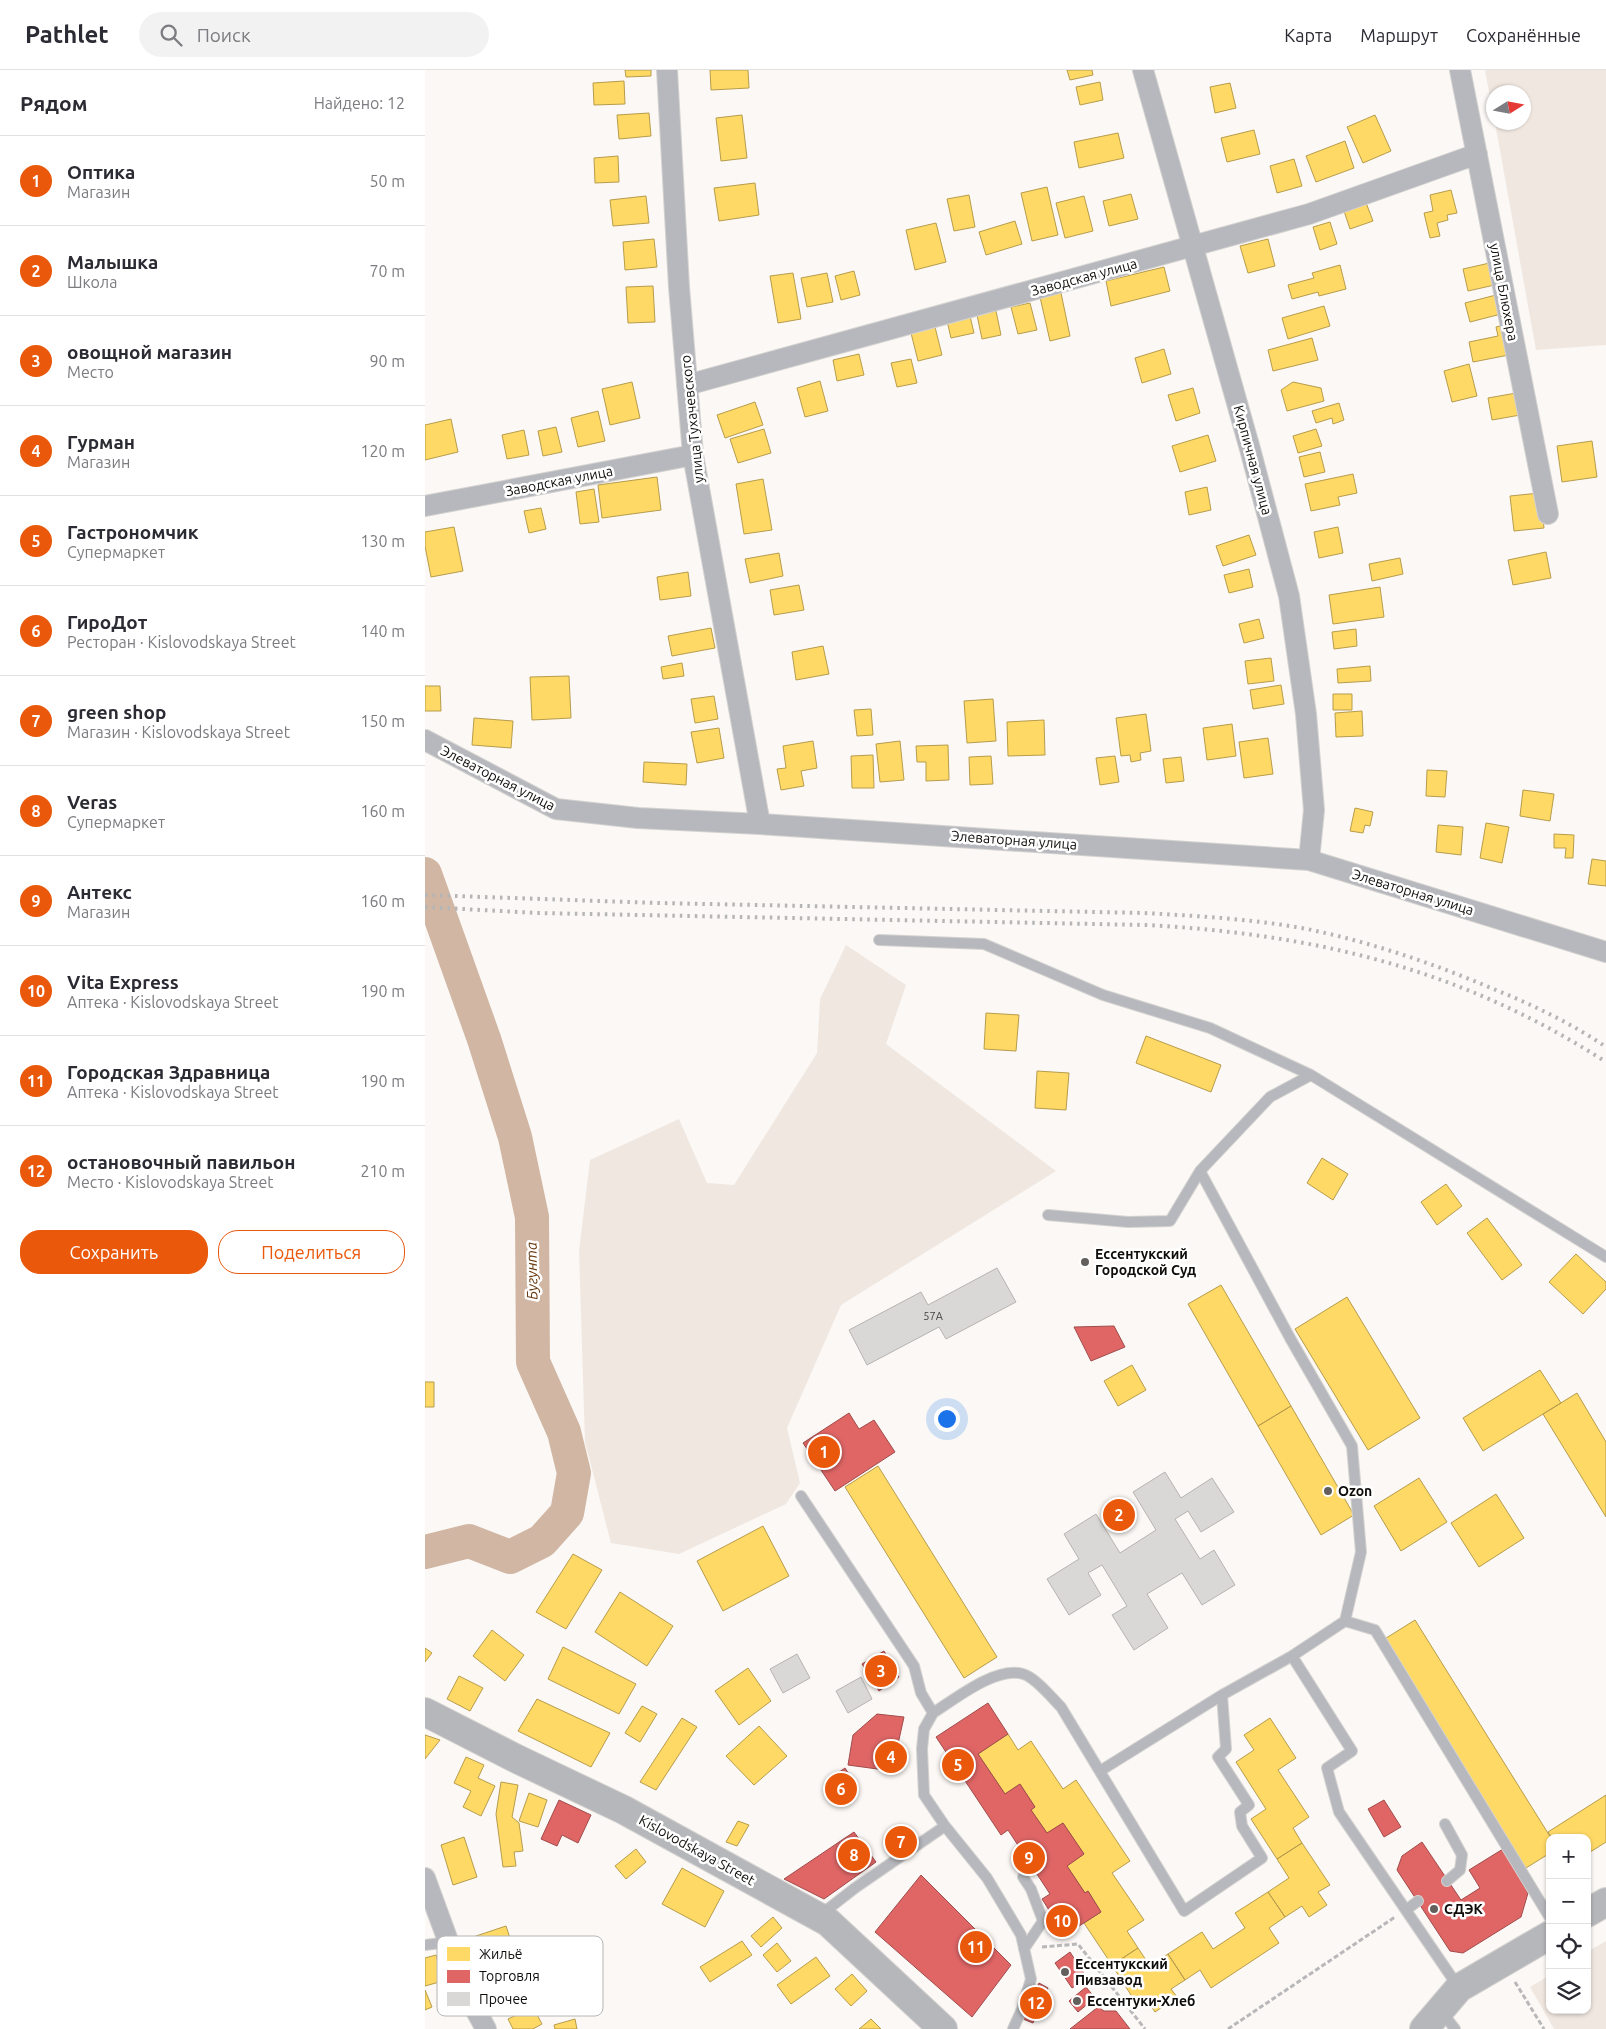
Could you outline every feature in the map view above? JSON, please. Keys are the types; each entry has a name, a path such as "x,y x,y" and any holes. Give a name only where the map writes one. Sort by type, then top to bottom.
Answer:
{"street":[{"name":"улица Тухачевского","path":"667,70 679,287 693,455 760,824"},
{"name":"Кирпичная улица","path":"1143,70 1251,449 1289,596 1306,714 1314,810 1309,860"},
{"name":"улица Блюхера","path":"1460,70 1548,514"},
{"name":"Заводская улица","path":"687,385 1309,214 1477,154"},
{"name":"Заводская улица","path":"425,506 693,455"},
{"name":"Элеваторная улица","path":"425,740 556,809 637,818 760,824 1309,860 1606,952"},
{"name":"Kislovodskaya Street","path":"425,1712 623,1810 828,1922 943,2029"},
{"path":"425,1878 446,1936"},
{"path":"1591,1911 1606,1902"},
{"path":"1440,2023 1459,1988 1546,1937"},
{"path":"479,2016 486,2029"}],"lane":[{"path":"879,940 984,944 1103,996 1211,1028 1311,1075 1606,1257"},
{"path":"1048,1215 1128,1222 1170,1221 1200,1171 1270,1096 1311,1075"},
{"path":"1100,1771 1223,1695 1292,1656 1345,1620 1361,1552 1352,1446 1290,1338 1200,1171"},
{"path":"801,1496 914,1666 921,1693 933,1713"},
{"path":"1345,1620 1375,1630 1546,1911"},
{"path":"1292,1656 1352,1751 1327,1768 1339,1812 1459,1988"},
{"path":"1013,2029 1022,2009 1031,1979 1021,1935 987,1878 945,1826 924,1795 924,1729 933,1713 985,1680 1006,1672 1024,1674 1043,1689 1061,1707 1184,1912 1262,1858 1242,1826 1241,1812 1249,1805 1218,1757 1226,1749 1223,1695"},
{"path":"1445,1824 1462,1855 1460,1870 1447,1881"},
{"path":"818,1918 855,1888 945,1826"},
{"path":"1023,1877 1031,1889 1043,1921 1024,1949"},
{"path":"1405,1910 1418,1901"}],"path":[{"path":"1228,2029 1405,1910"},
{"path":"1024,1949 1078,1944 1145,2029"},
{"path":"1503,1962 1544,2029"}],"shaded area":[{"path":"1485,70 1606,70 1606,345 1536,350 1496,130 1531,130 1531,85 1488,85"},
{"path":"846,945 906,985 886,1044 1056,1171 841,1305 787,1428 800,1483 786,1504 679,1554 611,1543 585,1442 579,1251 590,1160 679,1119 707,1183 734,1185 817,1053 820,999"},
{"path":"1606,1941 1606,2029 1554,2029 1530,1987 1546,1977 1546,2014 1591,2014 1591,1950"}],"building: Жильё":[{"path":"625,70 651,70 651,76 626,77"},
{"path":"710,70 748,70 749,88 711,90"},
{"path":"1067,70 1092,70 1093,75 1070,80"},
{"path":"624,81 625,104 594,105 593,83"},
{"path":"1100,82 1103,100 1080,105 1076,87"},
{"path":"1230,83 1236,108 1215,113 1210,87"},
{"path":"649,113 651,136 619,139 617,115"},
{"path":"742,115 747,158 721,161 716,118"},
{"path":"1375,115 1391,151 1363,163 1347,127"},
{"path":"1254,130 1260,154 1227,162 1221,138"},
{"path":"1118,133 1124,158 1079,168 1074,142"},
{"path":"1345,141 1354,168 1316,182 1306,156"},
{"path":"618,156 619,182 595,183 594,158"},
{"path":"1294,159 1302,186 1277,193 1270,166"},
{"path":"755,183 759,215 719,221 714,188"},
{"path":"1047,187 1058,235 1032,241 1021,193"},
{"path":"1451,190 1457,213 1447,215 1448,220 1437,223 1440,236 1430,238 1424,213 1433,211 1430,195"},
{"path":"1131,194 1138,219 1109,226 1103,201"},
{"path":"969,195 975,227 954,231 947,199"},
{"path":"646,196 649,223 613,226 610,200"},
{"path":"1084,196 1093,231 1065,238 1056,203"},
{"path":"1365,200 1373,221 1350,229 1343,208"},
{"path":"1015,221 1022,244 986,255 979,232"},
{"path":"1330,222 1337,244 1320,250 1313,227"},
{"path":"936,223 946,262 915,270 906,230"},
{"path":"654,239 657,267 625,270 623,242"},
{"path":"1268,239 1275,266 1248,273 1240,246"},
{"path":"1494,262 1499,284 1468,291 1463,269"},
{"path":"1340,265 1346,289 1319,296 1318,292 1292,299 1288,285 1314,278 1312,273"},
{"path":"1164,267 1170,291 1111,306 1106,281"},
{"path":"854,271 860,295 841,300 835,276"},
{"path":"793,273 801,319 778,323 770,276"},
{"path":"827,273 833,302 807,307 801,278"},
{"path":"653,286 655,322 628,323 626,287"},
{"path":"1061,293 1070,336 1050,341 1040,297"},
{"path":"1496,295 1501,314 1470,322 1465,303"},
{"path":"1030,303 1037,330 1018,334 1011,307"},
{"path":"1324,306 1330,326 1288,339 1282,318"},
{"path":"996,311 1001,335 982,339 977,315"},
{"path":"970,316 974,333 951,338 947,321"},
{"path":"1508,324 1514,354 1473,362 1469,342 1498,336 1496,327"},
{"path":"935,327 942,355 918,361 911,333"},
{"path":"1312,338 1318,360 1273,371 1268,350"},
{"path":"1164,349 1171,374 1142,383 1135,358"},
{"path":"859,354 864,375 837,381 833,360"},
{"path":"911,359 917,383 897,387 891,363"},
{"path":"1469,364 1477,396 1452,402 1444,371"},
{"path":"820,381 828,411 805,417 797,388"},
{"path":"632,382 640,418 610,425 602,389"},
{"path":"1293,382 1321,388 1324,401 1287,411 1281,390"},
{"path":"1193,388 1200,413 1176,421 1168,395"},
{"path":"1522,392 1526,414 1492,420 1488,398"},
{"path":"755,402 763,425 725,438 717,415"},
{"path":"1339,403 1344,420 1333,424 1332,418 1316,423 1312,411"},
{"path":"598,411 605,441 578,447 571,418"},
{"path":"451,419 458,452 425,460 425,425"},
{"path":"556,427 562,452 543,456 538,431"},
{"path":"764,429 771,453 738,463 730,439"},
{"path":"1316,429 1322,446 1298,453 1293,436"},
{"path":"524,430 529,455 507,459 502,435"},
{"path":"1208,435 1216,461 1180,472 1172,446"},
{"path":"1592,441 1597,477 1562,482 1557,446"},
{"path":"1320,452 1325,472 1304,477 1299,457"},
{"path":"1353,474 1357,493 1338,497 1340,505 1311,511 1305,484"},
{"path":"657,477 661,510 602,518 598,485"},
{"path":"763,479 772,530 744,534 736,484"},
{"path":"1207,487 1211,510 1189,515 1185,492"},
{"path":"594,489 599,522 580,524 576,492"},
{"path":"1540,493 1544,528 1514,531 1510,496"},
{"path":"541,508 546,529 529,533 524,511"},
{"path":"454,527 463,571 431,577 425,546 425,532"},
{"path":"1338,527 1343,553 1319,558 1314,532"},
{"path":"1249,535 1256,555 1223,566 1216,546"},
{"path":"1546,552 1551,578 1513,585 1508,560"},
{"path":"779,553 783,576 750,583 745,559"},
{"path":"1400,558 1403,574 1372,581 1369,564"},
{"path":"1249,569 1253,587 1229,593 1224,575"},
{"path":"688,572 691,596 660,600 657,577"},
{"path":"799,585 804,610 774,615 770,590"},
{"path":"1380,587 1384,617 1333,624 1329,595"},
{"path":"1259,619 1264,638 1244,643 1239,624"},
{"path":"711,628 715,648 672,656 668,636"},
{"path":"1356,629 1357,646 1334,649 1332,632"},
{"path":"823,646 829,674 796,680 792,652"},
{"path":"1271,658 1274,681 1248,684 1245,661"},
{"path":"682,663 684,676 663,679 661,667"},
{"path":"1370,666 1371,681 1338,683 1337,669"},
{"path":"569,676 571,718 532,720 530,677"},
{"path":"1281,685 1284,704 1253,709 1250,690"},
{"path":"425,686 440,686 441,711 425,711"},
{"path":"1333,694 1352,694 1352,710 1333,710"},
{"path":"714,696 718,719 695,723 691,699"},
{"path":"993,699 996,741 967,743 964,701"},
{"path":"871,709 873,735 857,736 854,710"},
{"path":"1362,711 1363,736 1336,737 1335,713"},
{"path":"1146,714 1151,751 1140,753 1141,760 1131,762 1130,755 1121,756 1116,718"},
{"path":"474,718 513,721 511,748 472,745"},
{"path":"1044,720 1045,755 1008,756 1007,722"},
{"path":"1232,724 1236,756 1207,760 1203,728"},
{"path":"719,728 724,758 697,763 691,732"},
{"path":"1268,738 1273,774 1244,778 1239,742"},
{"path":"813,741 817,768 801,771 804,786 781,790 777,769 786,768 783,746"},
{"path":"900,741 904,780 880,782 876,744"},
{"path":"948,745 949,780 926,781 926,762 917,762 916,746"},
{"path":"873,755 874,788 852,788 851,756"},
{"path":"991,756 993,784 970,785 969,757"},
{"path":"1115,756 1119,782 1100,785 1096,758"},
{"path":"1181,757 1184,781 1166,783 1163,759"},
{"path":"644,762 687,764 686,785 643,782"},
{"path":"1427,770 1447,771 1445,797 1426,796"},
{"path":"1523,790 1554,794 1550,821 1520,816"},
{"path":"1355,808 1373,812 1370,826 1365,825 1363,833 1350,831"},
{"path":"1486,823 1509,827 1502,863 1480,858"},
{"path":"1438,825 1463,827 1461,855 1436,852"},
{"path":"1554,834 1574,835 1573,858 1565,858 1566,848 1554,848"},
{"path":"1592,859 1606,861 1606,886 1588,884"},
{"path":"986,1013 1019,1015 1016,1051 984,1049"},
{"path":"1146,1036 1221,1065 1211,1092 1136,1063"},
{"path":"1037,1071 1069,1073 1066,1110 1035,1108"},
{"path":"1322,1158 1348,1174 1333,1200 1307,1183"},
{"path":"1446,1184 1462,1206 1437,1225 1421,1202"},
{"path":"1487,1218 1522,1265 1502,1280 1467,1233"},
{"path":"1576,1254 1606,1282 1606,1289 1583,1314 1549,1282"},
{"path":"1221,1285 1291,1406 1258,1426 1188,1304"},
{"path":"1347,1297 1420,1418 1368,1450 1295,1329"},
{"path":"1132,1365 1146,1390 1118,1406 1104,1381"},
{"path":"1540,1370 1561,1403 1483,1451 1463,1418"},
{"path":"425,1382 434,1382 434,1407 425,1407"},
{"path":"1577,1393 1606,1442 1606,1517 1543,1414"},
{"path":"1291,1406 1354,1515 1321,1535 1258,1426"},
{"path":"878,1466 997,1657 964,1678 845,1487"},
{"path":"1419,1478 1447,1522 1401,1551 1374,1506"},
{"path":"1496,1494 1524,1538 1479,1567 1451,1523"},
{"path":"763,1526 789,1576 723,1611 697,1561"},
{"path":"573,1554 602,1570 566,1629 536,1612"},
{"path":"620,1592 673,1626 647,1666 595,1632"},
{"path":"1415,1620 1549,1834 1546,1834 1546,1856 1526,1868 1383,1640"},
{"path":"492,1630 524,1655 505,1681 473,1656"},
{"path":"563,1647 636,1684 619,1714 548,1679"},
{"path":"425,1648 432,1653 425,1662"},
{"path":"748,1668 771,1701 739,1725 715,1691"},
{"path":"459,1676 483,1688 470,1711 447,1699"},
{"path":"537,1699 610,1733 591,1767 518,1731"},
{"path":"642,1706 657,1714 640,1742 625,1733"},
{"path":"682,1718 697,1727 656,1790 640,1782"},
{"path":"1270,1718 1296,1758 1278,1770 1309,1817 1293,1828 1302,1843 1277,1859 1251,1819 1266,1809 1236,1762 1254,1750 1244,1735"},
{"path":"759,1726 787,1756 754,1785 726,1756"},
{"path":"1008,1734 1018,1750 1031,1741 1063,1789 1076,1780 1130,1861 1112,1873 1144,1920 1127,1931 1138,1948 1112,1965 1084,1923 1101,1912 1088,1891 1085,1893 1067,1866 1084,1854 1063,1823 1047,1833 1031,1810 1035,1807 1020,1784 1005,1794 978,1754"},
{"path":"425,1735 440,1740 425,1759"},
{"path":"466,1757 484,1765 478,1778 495,1786 481,1816 463,1807 471,1791 454,1783"},
{"path":"501,1782 518,1785 512,1817 519,1823 523,1851 514,1852 516,1866 503,1867 496,1814"},
{"path":"529,1793 547,1800 538,1827 519,1821"},
{"path":"1606,1795 1606,1842 1591,1851 1591,1834 1549,1834 1548,1832"},
{"path":"738,1821 749,1825 737,1846 726,1842"},
{"path":"464,1837 477,1877 453,1885 441,1845"},
{"path":"1302,1843 1330,1885 1318,1892 1327,1905 1309,1917 1302,1906 1285,1917 1268,1892 1289,1878 1277,1859"},
{"path":"636,1849 646,1862 626,1879 615,1866"},
{"path":"682,1868 724,1891 705,1927 662,1904"},
{"path":"1268,1892 1285,1917 1269,1928 1279,1943 1211,1988 1200,1970 1185,1980 1168,1954 1202,1932 1213,1949 1245,1928 1235,1913"},
{"path":"773,1917 782,1928 761,1947 751,1936"},
{"path":"506,1926 509,1936 476,1936"},
{"path":"742,1941 752,1955 710,1982 700,1967"},
{"path":"777,1943 791,1961 777,1972 763,1955"},
{"path":"1138,1948 1150,1966 1168,1954 1185,1980 1171,1989 1177,1997 1155,2012 1145,1997 1136,2003 1112,1965"},
{"path":"436,1955 437,1983 425,1986 425,1958"},
{"path":"816,1957 830,1976 791,2004 777,1985"},
{"path":"852,1974 867,1991 851,2006 835,1989"},
{"path":"425,1990 432,2007 425,2010"},
{"path":"514,2016 538,2016 542,2024 533,2029 513,2029 508,2019"},
{"path":"575,2019 577,2029 555,2029 554,2025"},
{"path":"871,2019 881,2029 859,2029"}],"building: Торговля":[{"path":"1114,1326 1125,1347 1091,1361 1074,1327"},
{"path":"849,1413 859,1429 874,1420 895,1452 835,1491 803,1443"},
{"path":"884,1651 899,1677 879,1691 862,1664"},
{"path":"988,1703 1008,1734 978,1754 1005,1794 1020,1784 1035,1807 1031,1810 1047,1833 1063,1823 1084,1854 1067,1866 1085,1893 1088,1891 1101,1912 1065,1935 1042,1899 1050,1894 1008,1830 1001,1835 936,1737"},
{"path":"877,1714 904,1717 892,1771 848,1765 853,1735"},
{"path":"845,1768 857,1787 837,1800 825,1782"},
{"path":"559,1800 591,1815 578,1843 562,1835 557,1846 541,1839"},
{"path":"1384,1800 1401,1827 1384,1837 1368,1809"},
{"path":"854,1832 876,1862 824,1899 784,1879"},
{"path":"1422,1842 1461,1900 1480,1888 1469,1870 1503,1849 1528,1893 1521,1917 1463,1953 1450,1951 1397,1870 1402,1856"},
{"path":"921,1875 1011,1965 972,2017 875,1932"},
{"path":"1070,1952 1087,1978 1072,1988 1055,1963"},
{"path":"1039,1983 1048,1988 1033,2023 1023,2019"},
{"path":"1086,1987 1095,1998 1078,2012 1069,2001"},
{"path":"1098,2007 1104,2011 1116,2011 1130,2029 1070,2029"}],"building: Прочее":[{"path":"997,1268 1016,1302 946,1339 939,1327 867,1365 849,1330 921,1292 928,1305"},
{"path":"1165,1472 1181,1498 1212,1478 1234,1512 1201,1532 1188,1511 1175,1519 1200,1559 1214,1550 1235,1585 1202,1605 1182,1573 1147,1594 1168,1628 1134,1650 1112,1615 1127,1606 1102,1565 1088,1573 1101,1595 1069,1615 1047,1579 1079,1559 1064,1534 1096,1514 1120,1553 1156,1530 1133,1492"},
{"path":"797,1654 810,1678 783,1693 770,1669"},
{"path":"861,1677 872,1699 848,1713 836,1691"}],"waterway":[{"name":"Бугунта","path":"425,874 484,1039 515,1137 532,1217 533,1362 564,1432 574,1473 567,1513 542,1541 510,1557 469,1541 425,1552"}],"railway":[{"path":"425,895 659,903 1144,913 1246,920 1307,929 1401,954 1446,970 1536,1007 1606,1047"},
{"path":"425,907 538,913 1146,925 1269,937 1328,948 1385,962 1442,980 1497,1003 1552,1030 1606,1062"}],"place":[{"name":"Ессентукский Городской Суд","path":"1085,1262"},
{"name":"Оптика","path":"824,1452"},
{"name":"Ozon","path":"1328,1491"},
{"name":"Малышка","path":"1119,1515"},
{"name":"овощной магазин","path":"881,1671"},
{"name":"Гурман","path":"891,1757"},
{"name":"Гастрономчик","path":"958,1765"},
{"name":"ГироДот","path":"841,1789"},
{"name":"green shop","path":"901,1842"},
{"name":"Veras","path":"854,1855"},
{"name":"Антекс","path":"1029,1858"},
{"name":"СДЭК","path":"1434,1909"},
{"name":"Vita Express","path":"1062,1921"},
{"name":"Городская Здравница","path":"976,1947"},
{"name":"Ессентукский Пивзавод","path":"1065,1972"},
{"name":"Ессентуки-Хлеб","path":"1077,2001"},
{"name":"остановочный павильон","path":"1036,2003"}]}
